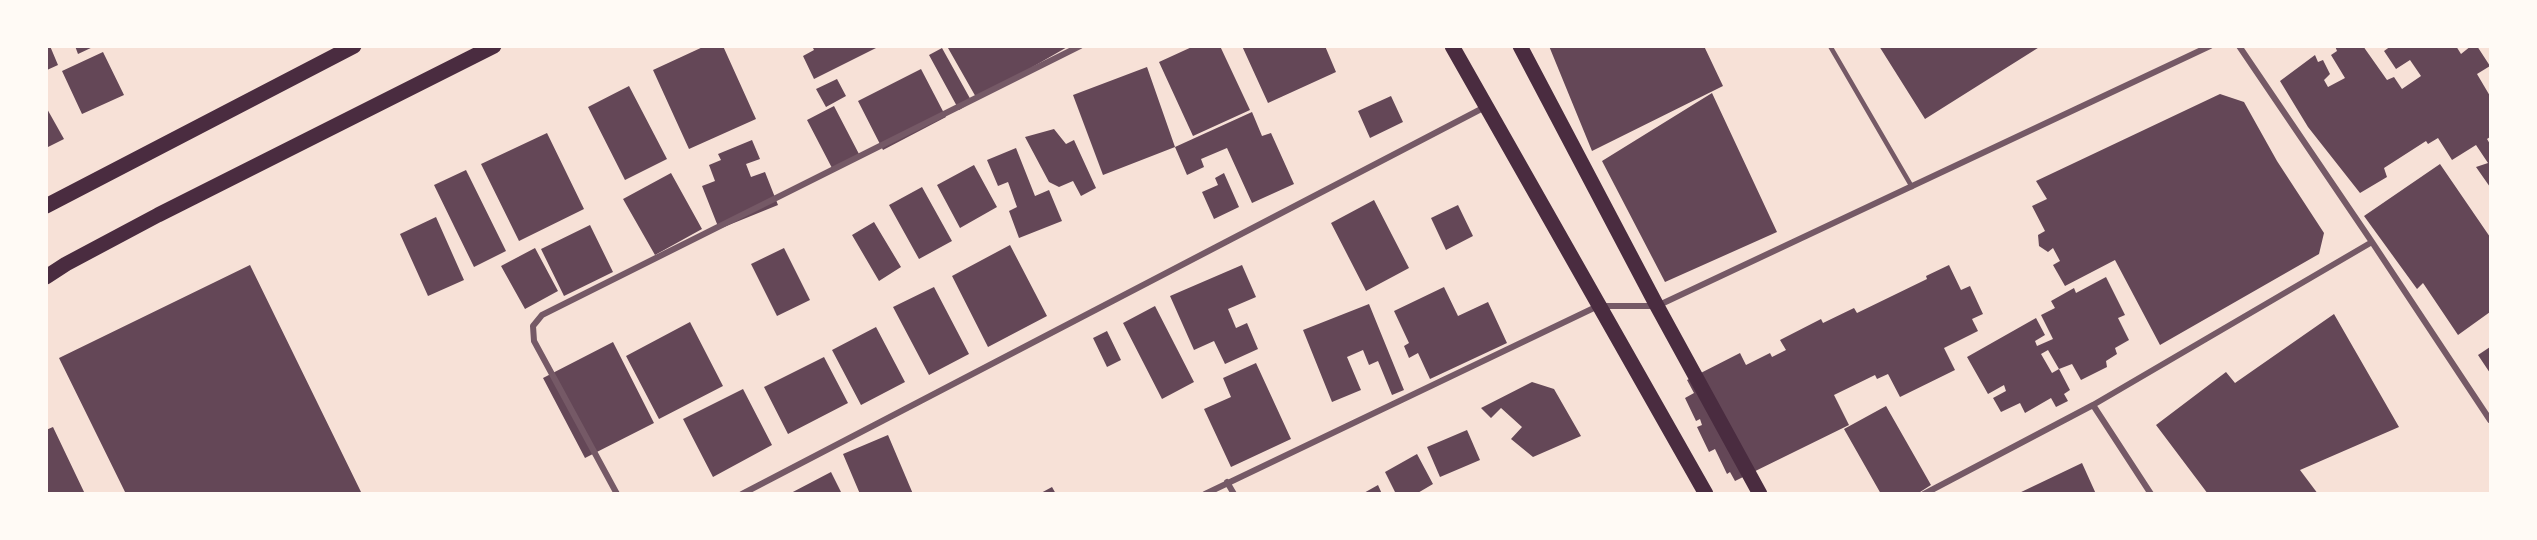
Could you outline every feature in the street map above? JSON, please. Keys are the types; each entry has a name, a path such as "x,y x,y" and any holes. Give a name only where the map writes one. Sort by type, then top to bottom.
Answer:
{"main road":[{"path":"46,206 354,46"},
{"path":"46,277 158,215 494,46"},
{"path":"1452,46 1706,494"},
{"path":"1520,46 1657,306 1760,494"}],"street":[{"path":"617,494 534,341 533,326 542,315 1080,46"},
{"path":"1205,494 1598,306 1657,306 2210,46"},
{"path":"2239,46 2373,242 2490,420"},
{"path":"742,494 1485,107"},
{"path":"1924,494 2093,405 2373,242"},
{"path":"2093,405 2151,494"},
{"path":"1227,482 1234,494"}],"lane":[{"path":"1830,46 1912,187"}],"building":[{"path":"46,46 50,46 58,65 47,70"},
{"path":"75,46 95,46 78,54"},
{"path":"705,46 723,46 756,119 689,149 653,70"},
{"path":"812,46 880,46 814,79 803,56 814,50"},
{"path":"951,46 1069,46 977,99 948,48"},
{"path":"1194,46 1220,46 1250,110 1193,136 1159,62"},
{"path":"1242,46 1325,46 1336,72 1268,103"},
{"path":"1549,46 1704,46 1723,86 1592,151"},
{"path":"1879,46 2041,46 1925,119"},
{"path":"2335,46 2363,46 2387,80 2394,77 2402,89 2421,76 2410,60 2396,69 2384,51 2391,46 2456,46 2461,54 2471,46 2477,46 2490,66 2477,74 2490,96 2490,137 2487,139 2490,144 2490,187 2476,167 2488,163 2476,145 2452,160 2438,138 2428,144 2426,141 2384,168 2387,177 2360,193 2308,127 2280,81 2315,55 2318,62 2323,60 2330,74 2324,80 2328,87 2345,78 2331,55 2337,51"},
{"path":"942,48 972,102 959,110 929,55"},
{"path":"103,52 124,95 82,114 62,71"},
{"path":"1147,67 1175,147 1103,175 1073,95"},
{"path":"921,69 946,117 883,150 858,101"},
{"path":"837,79 846,96 826,107 816,89"},
{"path":"629,86 667,159 625,180 588,107"},
{"path":"1712,93 1777,232 1665,282 1602,161"},
{"path":"2220,94 2244,102 2277,161 2324,233 2319,254 2160,345 2115,260 2065,286 2053,265 2060,261 2053,248 2048,252 2039,246 2038,235 2045,231 2032,206 2047,199 2036,181"},
{"path":"1391,96 1403,122 1370,138 1358,111"},
{"path":"834,106 859,154 832,168 807,120"},
{"path":"46,107 64,139 46,148"},
{"path":"1252,112 1262,136 1271,133 1294,184 1252,203 1227,148 1201,159 1204,167 1187,175 1175,147"},
{"path":"1054,129 1066,144 1074,140 1096,188 1081,196 1073,181 1059,187 1049,182 1025,137"},
{"path":"547,133 584,209 519,241 481,164"},
{"path":"752,140 760,159 746,164 751,177 765,172 778,205 719,229 702,186 715,181 709,165 721,160 718,154"},
{"path":"1016,148 1035,196 1049,190 1062,221 1019,238 1009,211 1017,207 1008,182 998,186 987,160"},
{"path":"2440,164 2490,237 2490,312 2458,335 2423,283 2417,289 2364,216"},
{"path":"974,165 997,207 960,228 937,185"},
{"path":"466,170 506,251 474,267 434,185"},
{"path":"671,173 702,229 655,255 623,199"},
{"path":"1224,173 1239,207 1214,219 1202,192 1218,185 1215,178"},
{"path":"922,187 952,241 919,259 889,205"},
{"path":"1374,200 1409,268 1366,291 1331,223"},
{"path":"1458,205 1473,236 1446,250 1431,218"},
{"path":"436,217 464,280 428,296 400,234"},
{"path":"874,222 901,267 879,281 852,235"},
{"path":"590,225 613,272 564,296 541,249"},
{"path":"1010,245 1047,316 988,347 952,276"},
{"path":"535,248 558,291 525,309 501,266"},
{"path":"784,248 810,300 777,316 751,264"},
{"path":"250,265 362,494 126,494 59,358"},
{"path":"1242,265 1256,297 1228,309 1236,328 1247,323 1258,349 1225,364 1214,341 1194,350 1170,296"},
{"path":"1949,265 1961,290 1970,286 1983,314 1972,319 1978,331 1944,348 1955,370 1900,397 1888,374 1877,379 1875,375 1834,395 1849,425 1735,481 1730,472 1727,474 1715,449 1709,452 1697,427 1702,425 1700,419 1696,421 1685,398 1694,393 1687,380 1740,353 1746,365 1770,353 1772,357 1786,350 1780,340 1821,319 1823,323 1854,308 1857,313 1927,279 1926,276"},
{"path":"2106,277 2125,315 2118,318 2129,340 2115,348 2117,354 2106,361 2107,367 2081,380 2072,364 2059,369 2070,390 2064,394 2068,401 2056,407 2051,398 2025,413 2020,403 2001,412 1993,398 2006,391 2004,385 1988,394 1967,357 2036,318 2045,335 2035,341 2037,346 2053,339 2041,315 2055,308 2051,301 2074,288 2076,293","holes":["2048,350 2059,369 2052,373 2041,354"]},
{"path":"934,287 969,354 929,375 893,307"},
{"path":"1444,287 1458,316 1488,302 1507,343 1430,379 1418,353 1409,358 1404,346 1409,343 1394,311"},
{"path":"1369,304 1404,390 1392,395 1378,361 1369,365 1363,350 1347,357 1361,390 1332,402 1303,330"},
{"path":"1155,306 1194,382 1162,399 1123,323"},
{"path":"2334,314 2399,427 2300,470 2318,494 2208,494 2156,425 2226,372 2235,383"},
{"path":"690,322 723,386 659,419 626,356"},
{"path":"876,327 905,382 861,405 832,350"},
{"path":"1107,331 1121,360 1107,367 1093,338"},
{"path":"613,342 654,423 585,458 543,378"},
{"path":"2490,347 2490,373 2478,355"},
{"path":"824,357 848,403 788,434 764,387"},
{"path":"1256,363 1291,439 1231,467 1204,409 1231,397 1223,378"},
{"path":"1532,382 1554,389 1581,436 1533,457 1511,439 1522,427 1501,408 1491,418 1481,408"},
{"path":"743,389 772,445 713,477 683,419"},
{"path":"1886,406 1931,485 1917,494 1881,494 1844,429"},
{"path":"53,427 85,494 46,494 46,430"},
{"path":"1467,430 1480,460 1440,477 1427,447"},
{"path":"888,435 913,494 860,494 843,454"},
{"path":"1417,454 1433,484 1416,494 1396,494 1385,472"},
{"path":"2082,463 2096,494 2017,494"},
{"path":"831,472 842,494 789,494"},
{"path":"1378,485 1382,494 1362,494"},
{"path":"1052,487 1056,494 1039,494"}]}
